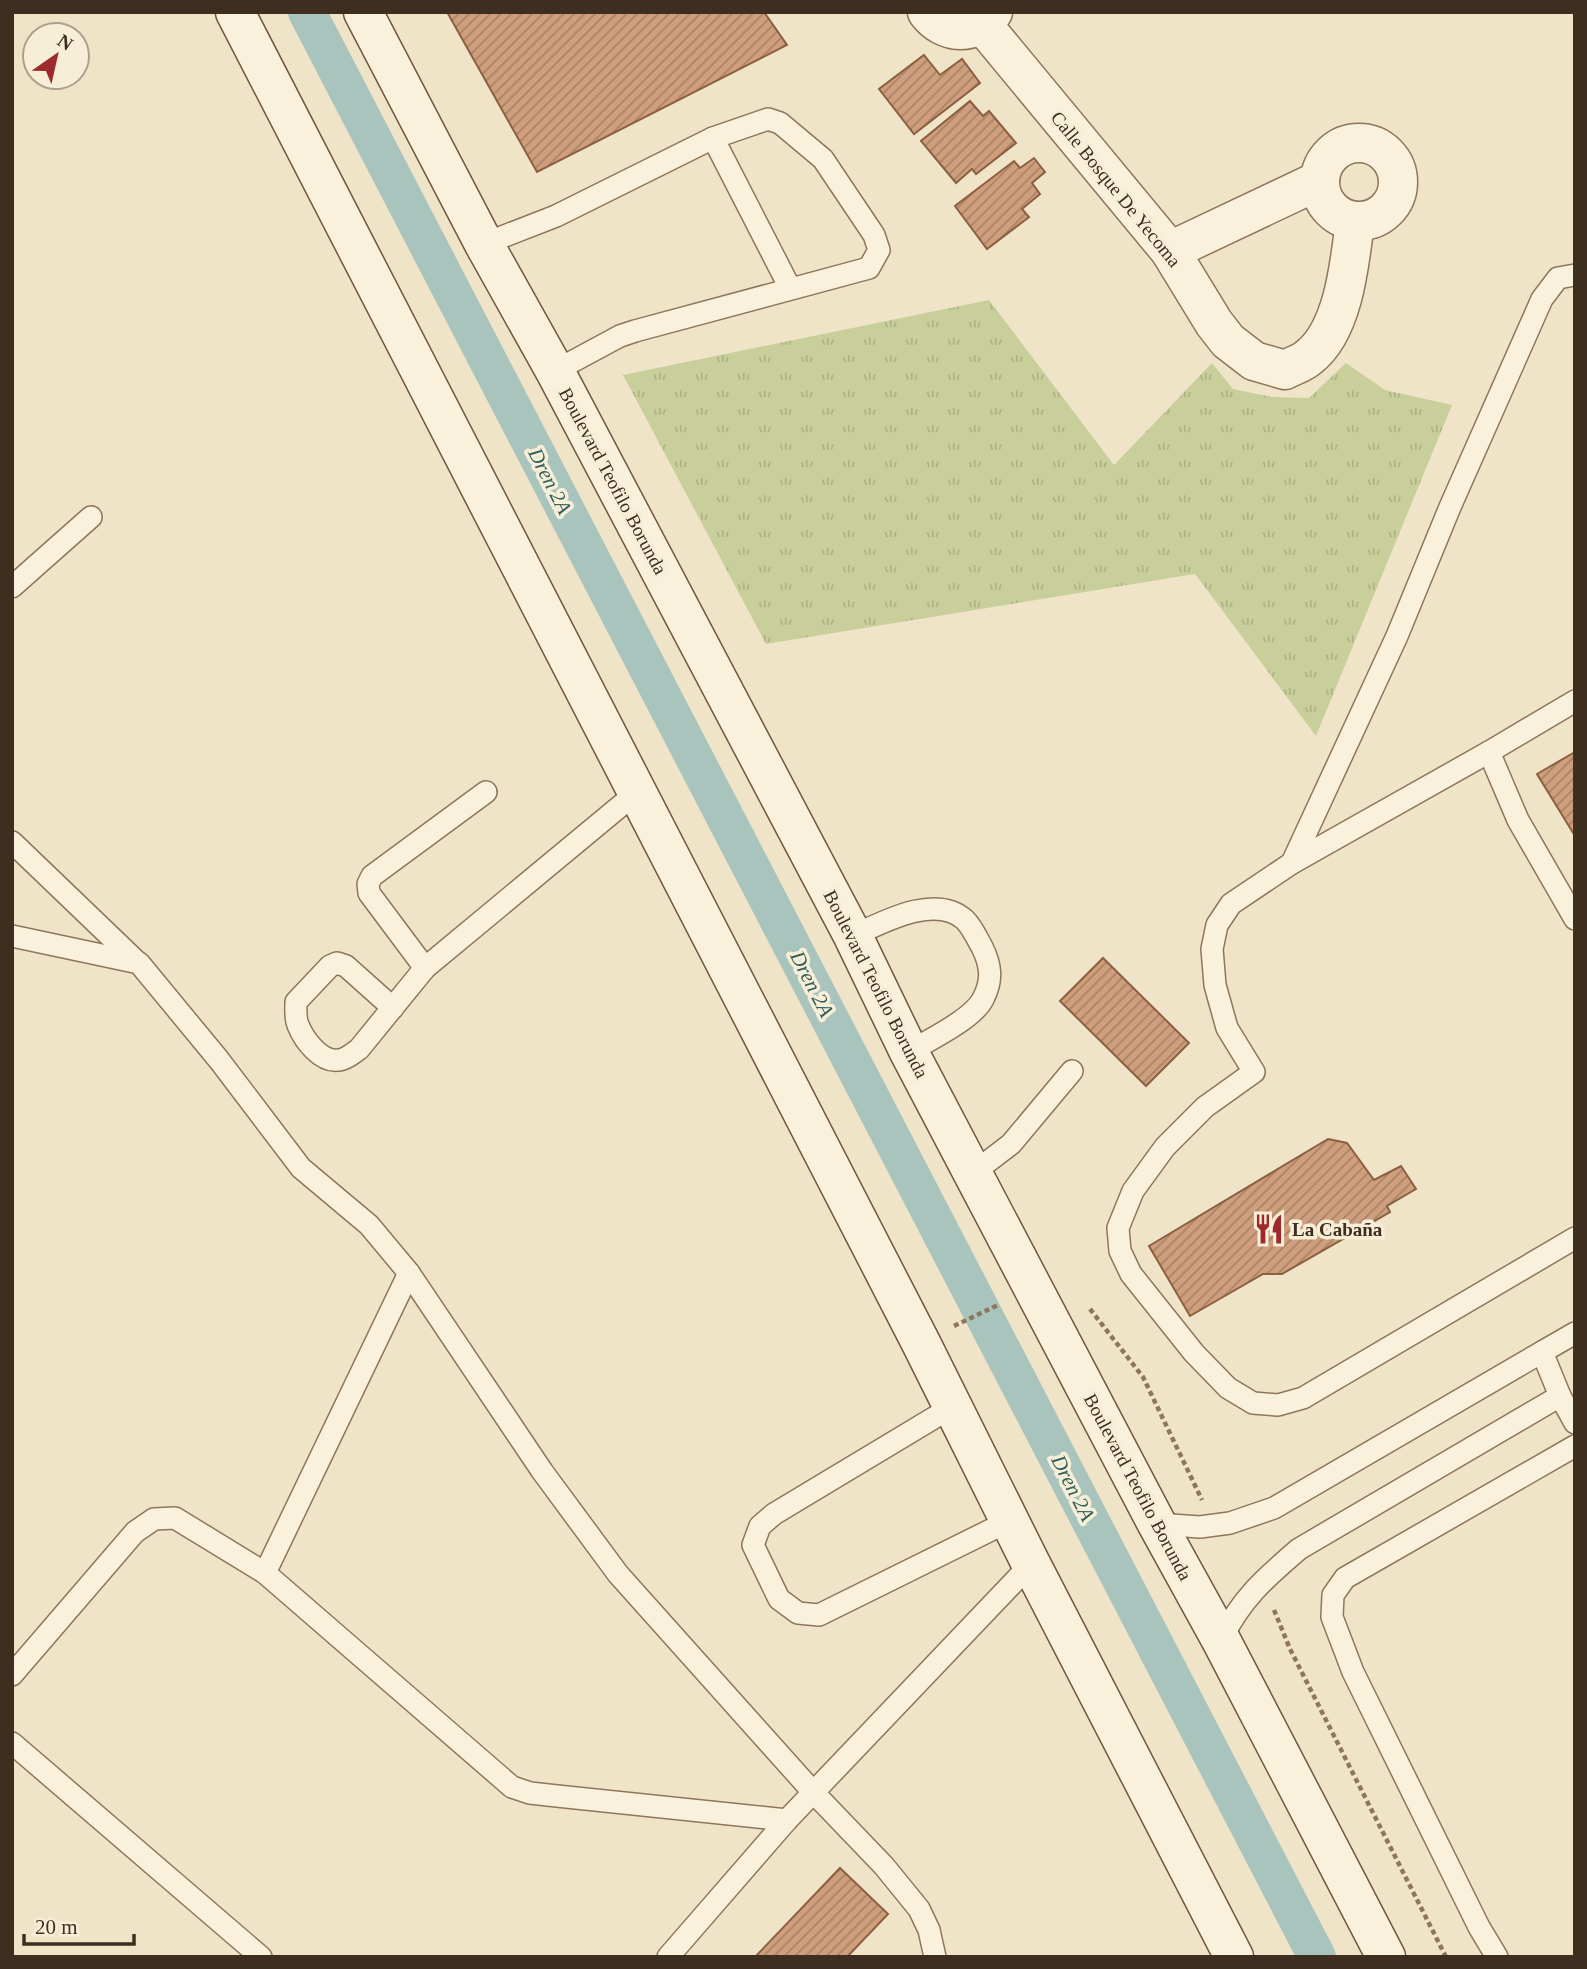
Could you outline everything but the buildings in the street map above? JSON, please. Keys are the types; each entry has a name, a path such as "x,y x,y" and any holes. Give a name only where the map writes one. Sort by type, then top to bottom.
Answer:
{"main road":[{"path":"235,12 1234,1957"},
{"name":"Boulevard Teofilo Borunda","path":"363,12 853,936 909,1052 1386,1957"},
{"path":"927,12 936,23 947,29 971,29 987,18"},
{"name":"Calle Bosque De Yecoma","path":"987,18 1170,251 1228,341 1254,361 1285,370 1310,357 1329,332 1346,287 1355,221"},
{"path":"1357,143 1378,148 1394,162 1398,190 1392,203 1382,213 1355,221 1341,216 1329,207 1322,194 1320,180 1323,166 1331,154 1343,146 1357,143"},
{"path":"1170,251 1320,180"}],"lane":[{"path":"484,244 555,215 713,138 768,119 780,123 823,159 874,235 879,250 869,268 620,336 555,371"},
{"path":"713,138 790,288"},
{"path":"1292,863 1398,636 1450,507 1542,299 1558,278 1575,275"},
{"path":"12,587 91,517"},
{"path":"1575,701 1292,863 1231,904 1217,925 1212,949 1215,985 1227,1028 1254,1072 1205,1107 1165,1147 1133,1191 1118,1228 1121,1251 1131,1274 1195,1353 1228,1388 1253,1403 1278,1405 1303,1398 1575,1238"},
{"path":"1489,752 1518,820 1575,919"},
{"path":"425,968 369,893 368,884 372,876 486,792"},
{"path":"393,1008 346,966 337,963 330,966 296,1002 296,1014 298,1025 314,1049 325,1058 338,1061 359,1049 393,1008 425,968 636,793"},
{"path":"12,842 138,963 219,1060 301,1168 369,1224 409,1273 542,1471 618,1574 884,1866 919,1909 929,1930 935,1957"},
{"path":"853,936 900,915 938,908 959,915 968,923 990,961 990,979 983,1001 956,1025 909,1052"},
{"path":"12,936 138,963"},
{"path":"973,1173 1011,1144 1072,1071"},
{"path":"265,1573 409,1273"},
{"path":"1157,1524 1200,1527 1230,1523 1274,1508 1575,1333"},
{"path":"1542,1352 1560,1396 1575,1423"},
{"path":"1221,1640 1234,1614 1262,1580 1299,1549 1560,1396"},
{"path":"953,1407 774,1514 760,1526 753,1545 779,1599 798,1613 819,1615 1009,1521"},
{"path":"1497,1957 1479,1927 1353,1672 1332,1617 1334,1595 1345,1578 1575,1446"},
{"path":"12,1675 135,1532 154,1519 175,1518 265,1573 512,1787 543,1795 787,1820"},
{"path":"668,1957 787,1820 1031,1564"},
{"path":"12,1743 261,1957"}],"path":[{"path":"1085,1303 1143,1377 1206,1510"},
{"path":"949,1328 993,1307"},
{"path":"1262,1580 1290,1649 1446,1957"}],"green space":[{"path":"989,300 1114,465 1212,363 1233,389 1272,397 1309,398 1346,363 1385,390 1452,405 1316,736 1195,574 766,644 623,375"}],"waterway":[{"name":"Dren 2A","path":"307,12 1317,1957"}],"place":[{"name":"La Cabaña","path":"1269,1229"}]}
